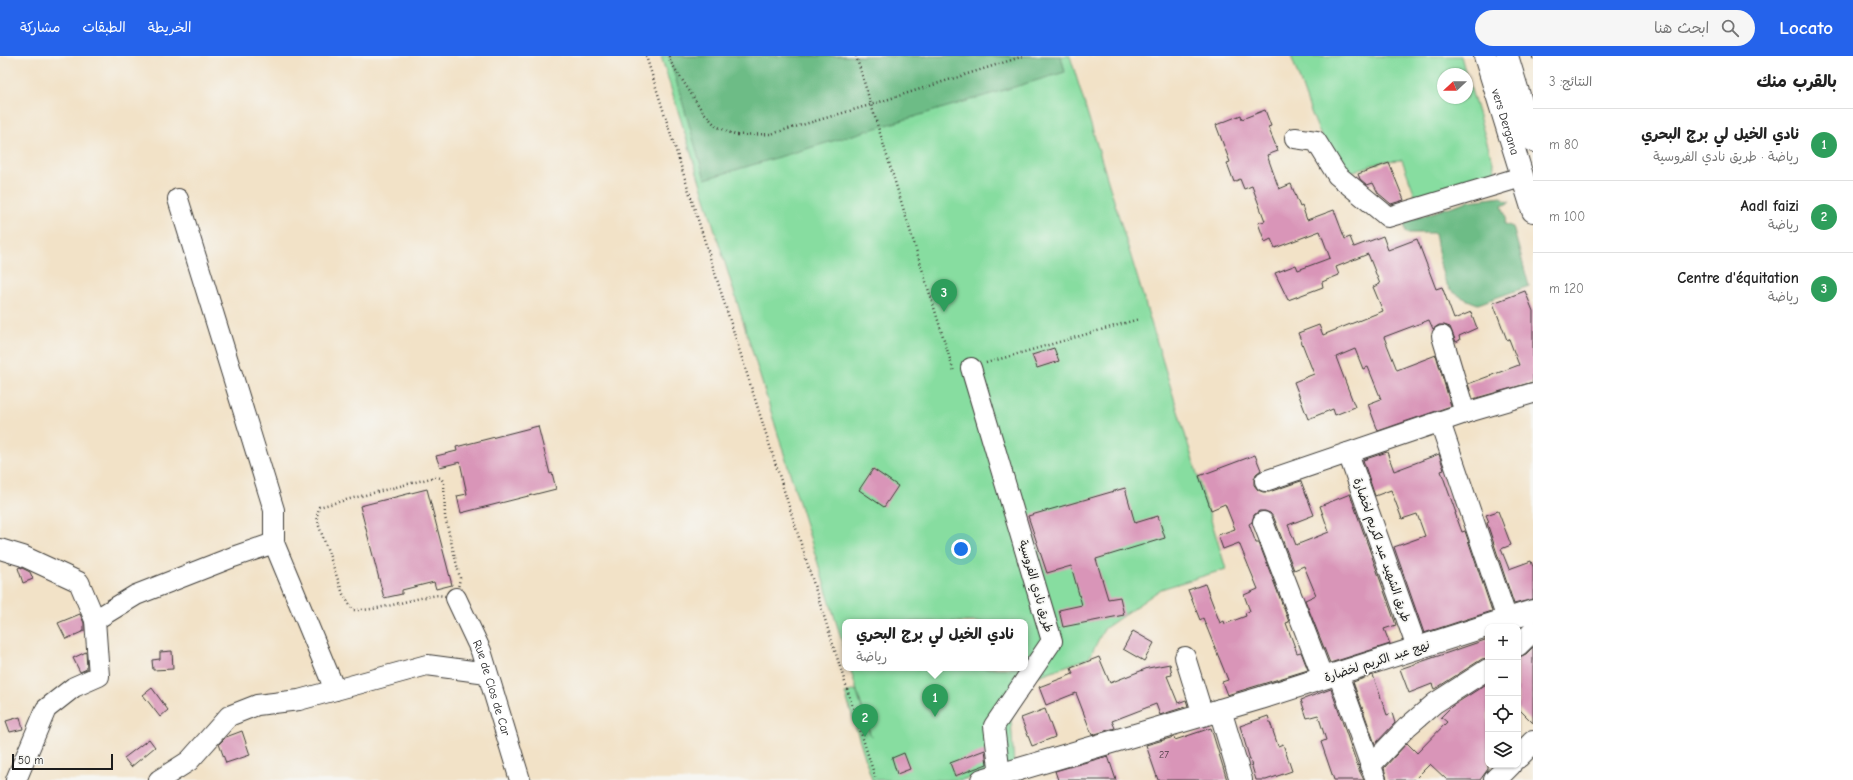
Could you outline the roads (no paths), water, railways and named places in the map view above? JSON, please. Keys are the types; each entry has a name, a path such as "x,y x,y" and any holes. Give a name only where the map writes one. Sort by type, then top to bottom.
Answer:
{"main road":[{"name":"vers Dergana","path":"1485,56 1533,211"},
{"path":"1507,56 1533,141"},
{"path":"1495,90 1507,93 1517,88"},
{"name":"نهج عبد الكريم لخضارة","path":"994,778 1330,676 1533,611"},
{"path":"1211,712 1241,780"},
{"path":"1521,754 1533,742"},
{"path":"1494,780 1507,768"}],"street":[{"path":"1295,138 1316,141 1337,175 1388,217 1516,179 1521,176"},
{"path":"178,199 274,510 274,543 334,690"},
{"path":"1442,336 1465,413"},
{"name":"طريق نادي الفروسية","path":"971,368 1052,641 994,726 994,778"},
{"path":"1265,481 1465,413 1533,393"},
{"path":"1440,422 1507,619"},
{"name":"طريق الشهيد عبد لكريم لخضارة","path":"1348,453 1416,648"},
{"path":"1263,522 1373,773"},
{"path":"94,620 136,595 233,557 274,543"},
{"path":"0,549 23,556 80,582 94,620 99,676 74,687 46,709 16,780"},
{"name":"Rue de Clos de Car","path":"456,598 481,651 520,780"},
{"path":"1521,643 1533,631"},
{"path":"1185,657 1211,712"},
{"path":"159,780 189,761 229,716 257,704 299,700 427,664 487,673"},
{"path":"1373,773 1406,727 1435,703 1485,671"}],"place":[{"name":"Centre d'équitation","path":"944,312"},
{"name":"نادي الخيل لي برج البحري","path":"935,717"},
{"name":"Aadl faizi","path":"865,737"}]}
